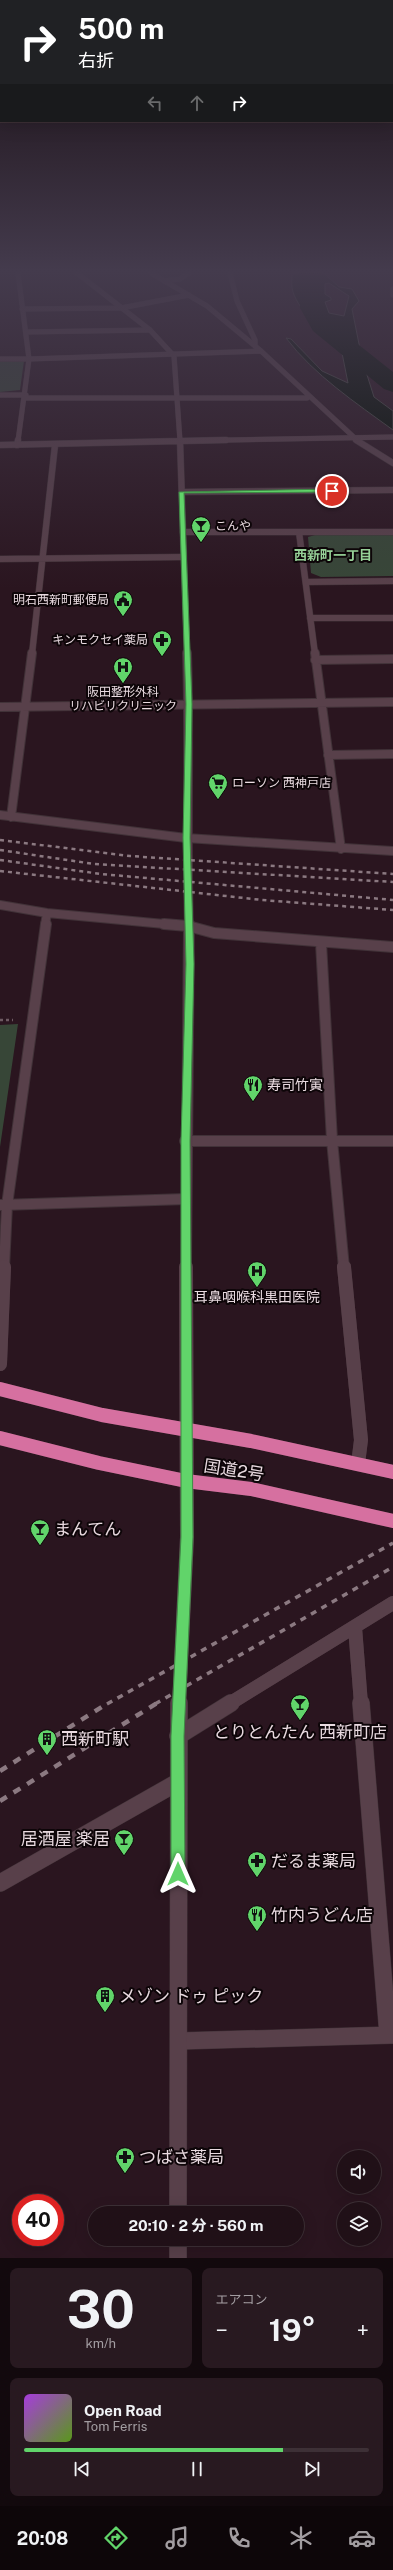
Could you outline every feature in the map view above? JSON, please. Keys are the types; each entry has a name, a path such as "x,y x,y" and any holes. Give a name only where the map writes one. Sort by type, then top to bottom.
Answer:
{"highway":[{"name":"国道2号","path":"0,1389 102,1415 185,1431 251,1441 393,1472"},
{"name":"国道2号","path":"0,1438 99,1463 186,1481 251,1489 393,1521"}],"street":[{"path":"18,445 27,378"},
{"path":"176,378 182,492 189,704 186,838 190,964 186,1141 185,1431 187,1537 178,1736 178,2206"},
{"path":"288,378 307,398 354,439 393,462"},
{"path":"0,395 26,397 307,398"},
{"path":"0,445 180,443 393,437"},
{"path":"11,817 44,559 55,445"},
{"path":"182,492 393,490"},
{"path":"183,532 393,532"},
{"path":"299,532 341,849"},
{"path":"0,559 183,557"},
{"path":"306,582 393,581"},
{"path":"310,618 393,618"},
{"path":"315,660 393,659"},
{"path":"0,707 393,702"},
{"path":"328,755 393,754"},
{"path":"0,815 186,838 341,849 393,851"},
{"path":"0,905 47,913 188,926 214,933 320,943 393,947"},
{"path":"0,1364 4,1205 47,913"},
{"path":"320,943 332,1140 361,1440 358,1464"},
{"path":"186,1141 393,1141"},
{"path":"4,1205 186,1199"},
{"path":"178,1736 393,1603"},
{"path":"179,2041 391,2035 355,1627"},
{"path":"0,1883 178,1782"},
{"path":"178,2246 178,2258"}],"green space":[{"path":"0,378 22,378 20,390 0,392"},
{"path":"315,535 393,535 393,576 321,577 311,573 308,537"},
{"path":"18,1024 0,1147 0,1025"}],"shaded area":[{"path":"325,378 338,378 348,383 347,378 368,378 374,397 393,411 393,430 350,399"}],"waterway":[{"path":"386,378 393,384"}],"railway":[{"path":"0,840 130,856 393,874"},
{"path":"0,850 94,864 393,882"},
{"path":"0,860 101,874 393,900"},
{"path":"0,871 262,900 393,910"},
{"path":"107,1704 393,1543"},
{"path":"155,1704 393,1567"},
{"path":"0,1771 108,1703"},
{"path":"0,1801 157,1703"}],"place":[{"name":"こんや","path":"201,543"},
{"name":"明石西新町郵便局","path":"123,617"},
{"name":"キンモクセイ薬局","path":"162,657"},
{"name":"阪田整形外科 リハビリクリニック","path":"123,684"},
{"name":"ローソン 西神戸店","path":"218,800"},
{"name":"寿司竹寅","path":"253,1102"},
{"name":"耳鼻咽喉科黒田医院","path":"257,1288"},
{"name":"まんてん","path":"40,1546"},
{"name":"とりとんたん 西新町店","path":"300,1721"},
{"name":"西新町駅","path":"47,1756"},
{"name":"居酒屋 楽居","path":"124,1856"},
{"name":"だるま薬局","path":"257,1878"},
{"name":"竹内うどん店","path":"257,1932"},
{"name":"メゾン ドゥ ピック","path":"105,2013"},
{"name":"つばさ薬局","path":"125,2174"}],"district":[{"name":"西新町一丁目","path":"333,555"}],"route":[{"path":"178,1874 178,1736 187,1537 185,1431 186,1141 190,964 186,838 189,704 182,492 332,491"}]}
